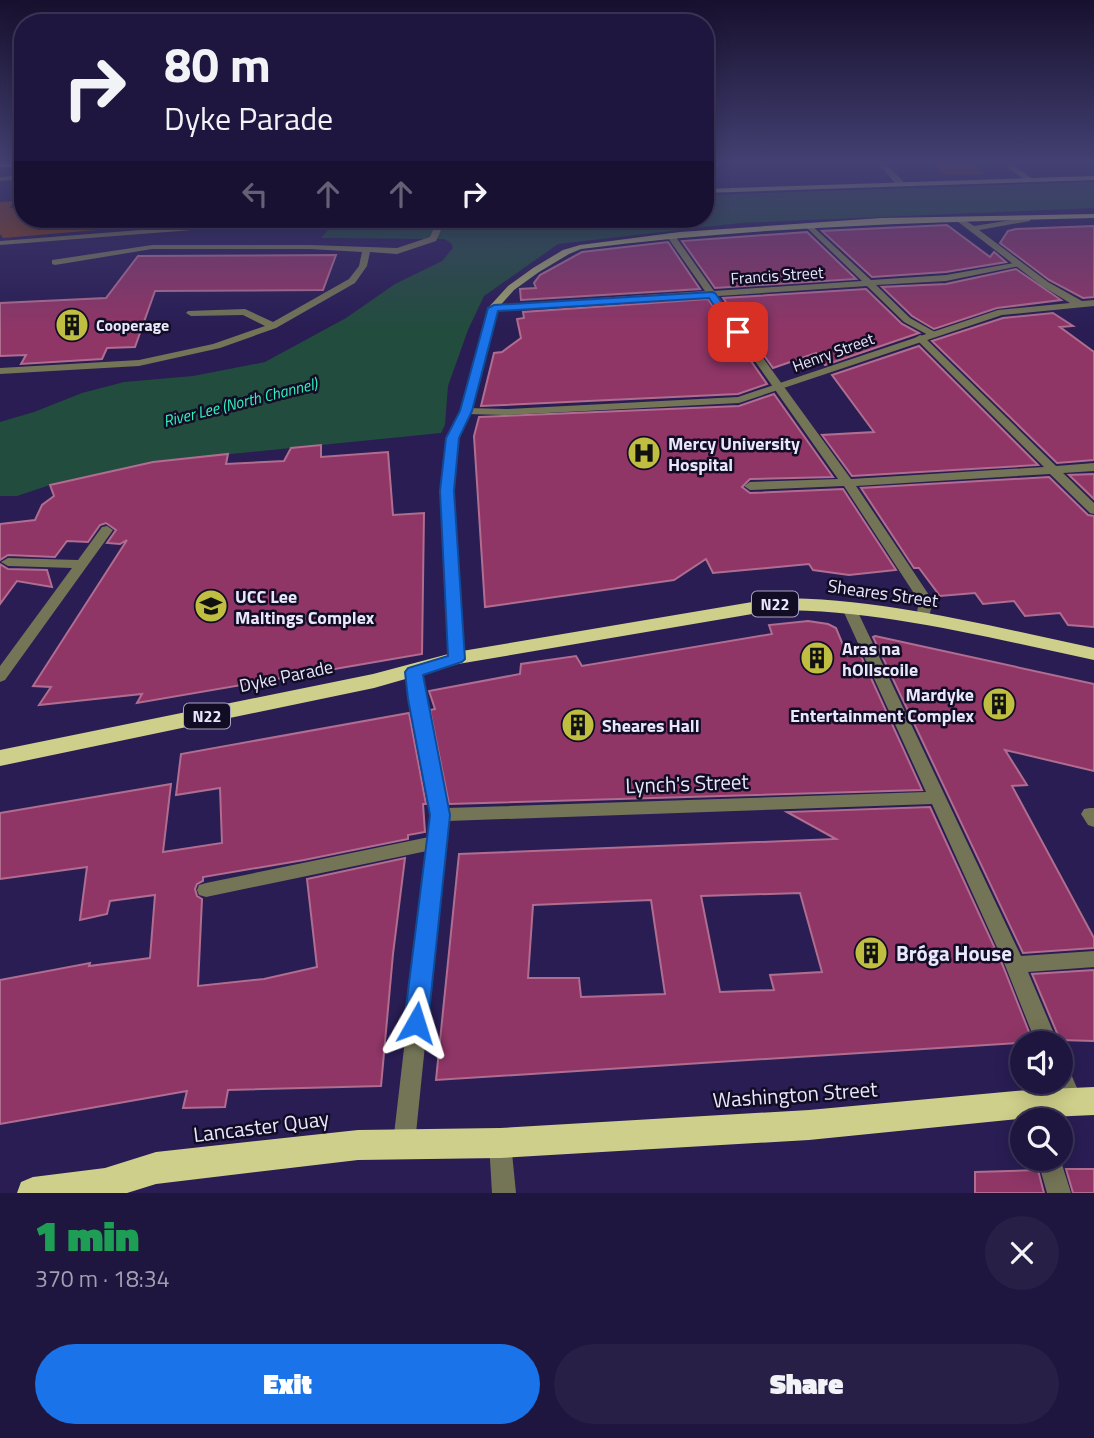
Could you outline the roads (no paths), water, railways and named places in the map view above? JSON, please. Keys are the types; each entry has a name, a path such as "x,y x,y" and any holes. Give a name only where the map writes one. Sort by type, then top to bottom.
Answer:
{"highway":[{"name":"Sheares Street","path":"456,659 581,635 776,604 848,606 922,618 1094,654"},
{"name":"Dyke Parade","path":"0,758 414,672 456,659"},
{"name":"Washington Street","path":"1039,1108 1075,1092"},
{"name":"Washington Street","path":"500,1143 1010,1113"},
{"name":"Lancaster Quay","path":"33,1193 105,1184 156,1168 358,1145 500,1143"}],"main road":[{"path":"456,659 447,491 453,438 466,411 494,308 510,288 566,251 670,235 809,225 1057,218"}],"street":[{"path":"960,219 1057,292 1094,313"},
{"path":"974,229 987,224 1021,222 1027,219"},
{"path":"809,225 868,284 926,336 1094,510"},
{"path":"0,243 178,228"},
{"path":"189,247 190,228"},
{"path":"55,262 134,249 189,247 310,247 397,251 433,239 438,228"},
{"path":"670,235 847,483 926,601 922,618"},
{"path":"0,371 139,363 216,346 273,326 352,281 363,266 366,251"},
{"name":"Francis Street","path":"494,308 946,278 1020,265"},
{"name":"Henry Street","path":"466,411 506,412 739,400 1001,312 1094,303"},
{"path":"191,313 245,312 273,326"},
{"path":"750,486 847,483 1094,467"},
{"path":"0,677 107,530"},
{"path":"8,562 82,564"},
{"path":"848,606 1015,964 1042,1031"},
{"path":"404,1143 440,815 416,699 414,672"},
{"name":"Lynch's Street","path":"440,815 937,798"},
{"path":"1094,814 1090,814 1094,821"},
{"path":"206,890 436,842"},
{"path":"1015,964 1094,959"},
{"path":"500,1143 504,1192"},
{"path":"1052,1171 1059,1193"}],"water":[{"path":"714,218 866,218 714,226"},
{"name":"River Lee (North Channel)","path":"330,228 697,228 558,244 484,296 468,330 448,386 445,425 441,433 151,462 50,485 17,496 0,496 0,422 82,393 124,382 193,376 265,362 346,318 395,284 442,261 453,248 451,243 444,239 321,238"}],"place":[{"name":"Cooperage","path":"72,325"},
{"name":"Mercy University Hospital","path":"644,453"},
{"name":"UCC Lee Maltings Complex","path":"211,606"},
{"name":"Aras na hOllscoile","path":"817,658"},
{"name":"Mardyke Entertainment Complex","path":"999,704"},
{"name":"Sheares Hall","path":"578,725"},
{"name":"Bróga House","path":"871,953"}]}
